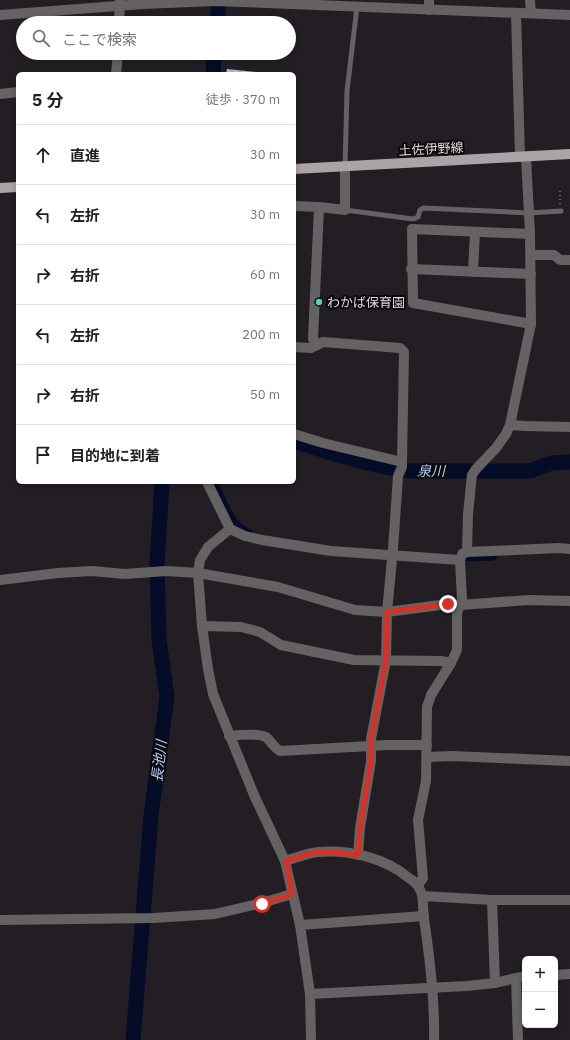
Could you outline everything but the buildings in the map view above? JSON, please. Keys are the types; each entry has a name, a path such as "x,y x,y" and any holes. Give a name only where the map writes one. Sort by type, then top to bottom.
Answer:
{"main road":[{"name":"土佐伊野線","path":"296,169 570,154"},
{"path":"0,188 16,187"}],"street":[{"path":"530,0 531,13"},
{"path":"0,16 120,3 219,1 361,5 429,5 516,13 570,15"},
{"path":"119,16 120,3"},
{"path":"418,885 423,878 418,820 426,781 427,707 431,695 451,663 457,650 457,613 462,600 463,556 474,472 496,448 506,434 510,425 531,324 529,213 523,157 516,13"},
{"path":"116,72 117,60"},
{"path":"0,94 16,92"},
{"path":"296,206 345,210 345,167"},
{"path":"317,345 313,339 319,207"},
{"path":"530,234 476,232 413,224 411,270 413,302 531,324"},
{"path":"474,272 476,232"},
{"path":"530,255 554,255 560,260 570,260"},
{"path":"411,270 531,274"},
{"path":"296,347 311,348 323,342 400,348 404,352 401,468 387,612 386,660 371,739 371,761 360,828 358,855"},
{"path":"510,425 570,427"},
{"path":"296,435 401,468"},
{"path":"208,484 230,529 245,536 262,540 331,551 463,556 559,548 570,549"},
{"path":"230,529 208,547 200,560 198,573 202,626 208,669 213,694 229,736 254,795 286,861 300,925 310,994 311,1040"},
{"path":"0,580 92,571 125,574 148,572 198,573 278,587 355,610 387,612 448,604 460,605 529,600 570,601"},
{"path":"202,626 241,627 260,632 281,645 354,660 441,661 451,663"},
{"path":"229,736 261,735 267,738 274,748 280,751 388,745 427,746"},
{"path":"427,757 452,756 570,761"},
{"path":"286,861 316,852 333,852 358,855 384,862 401,871 418,885 423,896 424,916 430,958 434,1040"},
{"path":"0,920 135,917 154,918 215,914 262,904 292,894"},
{"path":"423,896 492,900 570,900"},
{"path":"492,900 495,983"},
{"path":"300,925 424,916"},
{"path":"558,975 570,974"},
{"path":"310,994 467,986 495,983 521,977"},
{"path":"518,1040 518,985 521,977"}],"lane":[{"path":"345,167 347,91 361,5"},
{"path":"345,210 413,224 418,217 420,210 423,208 529,213 561,211"}],"path":[{"path":"560,191 561,211"}],"waterway":[{"name":"長池川","path":"218,16 219,0"},
{"name":"長池川","path":"213,72 214,60"},
{"name":"泉川","path":"296,442 366,462 410,471 530,471 551,463 570,462"},
{"name":"長池川","path":"133,1040 151,816 167,697 159,639 157,564 162,484"},
{"path":"214,484 227,512 236,525 248,533"},
{"path":"460,556 493,556"}],"place":[{"name":"わかば保育園","path":"319,302"}],"route":[{"path":"262,904 292,894 286,861 316,852 333,852 358,855 360,828 371,761 371,739 386,660 387,612 448,604"}]}
